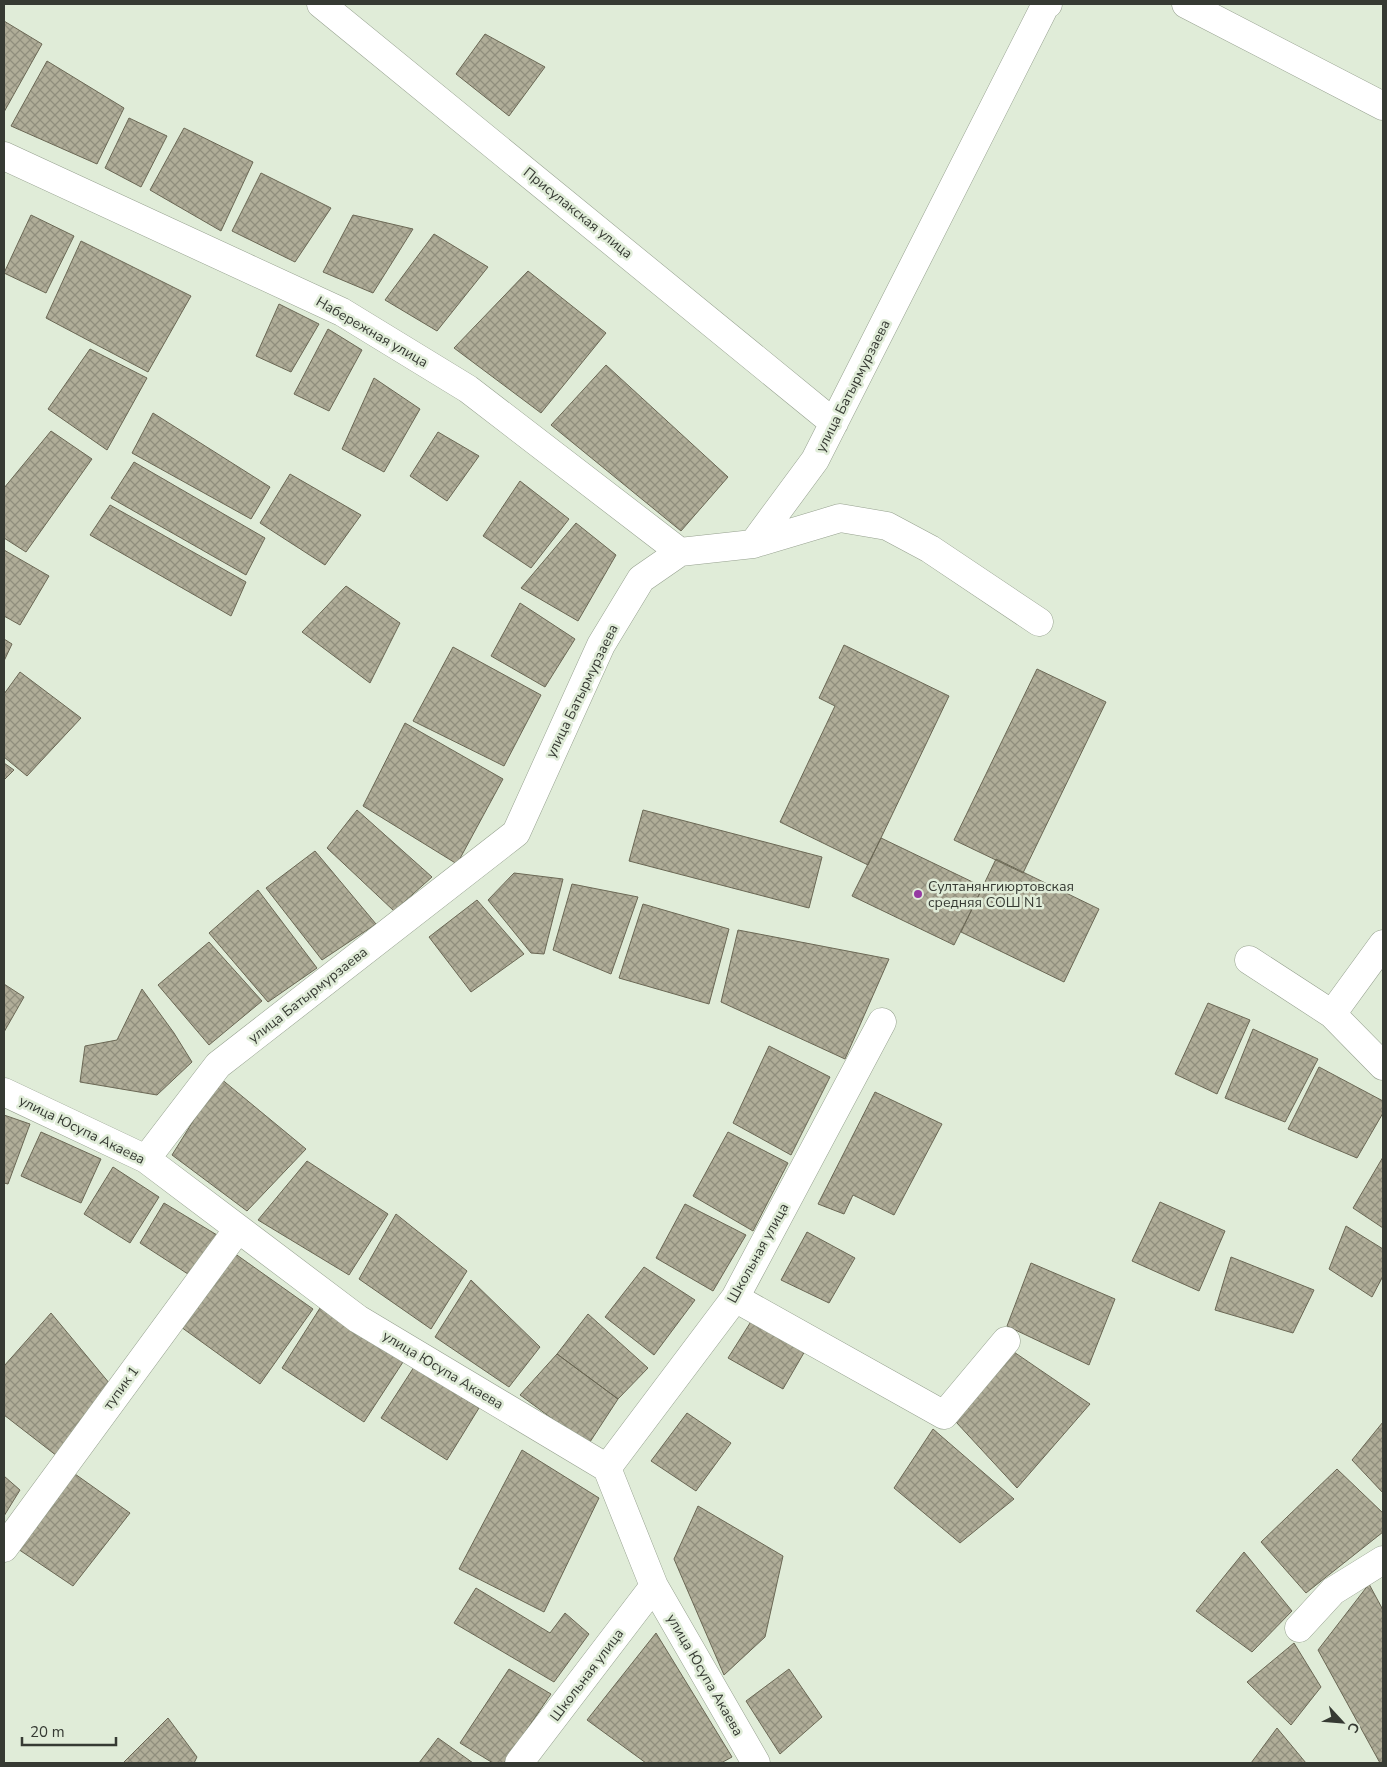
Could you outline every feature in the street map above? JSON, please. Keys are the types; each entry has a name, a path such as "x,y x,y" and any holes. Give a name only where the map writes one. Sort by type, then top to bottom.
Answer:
{"street":[{"name":"Присулакская улица","path":"322,4 834,423"},
{"name":"улица Батырмурзаева","path":"146,1160 218,1065 516,834 601,645 642,579 680,552 753,544 815,460 1047,4"},
{"path":"1186,4 1383,106"},
{"name":"Набережная улица","path":"4,156 342,312 468,389 680,552"},
{"path":"753,544 840,518 887,526 930,550 1039,622"},
{"path":"1332,1014 1383,944"},
{"path":"1250,960 1332,1014 1383,1066"},
{"name":"Школьная улица","path":"607,1468 735,1298 882,1022"},
{"name":"улица Юсупа Акаева","path":"4,1092 146,1160 358,1319 607,1468 654,1586 756,1763"},
{"name":"тупик 1","path":"4,1548 238,1228"},
{"path":"735,1298 944,1415 1006,1341"},
{"path":"1299,1628 1334,1591 1383,1560"},
{"name":"Школьная улица","path":"519,1763 654,1586"}],"building":[{"path":"4,21 42,44 4,112"},
{"path":"485,34 545,67 509,116 456,74"},
{"path":"47,61 124,108 97,164 11,126"},
{"path":"129,118 167,136 141,187 105,168"},
{"path":"184,128 253,162 221,231 150,190"},
{"path":"261,173 331,208 295,262 232,231"},
{"path":"31,215 74,236 46,293 4,273"},
{"path":"353,215 413,229 373,293 323,272"},
{"path":"434,234 488,267 437,331 385,300"},
{"path":"81,241 191,296 148,372 46,318"},
{"path":"528,271 606,333 541,413 454,348"},
{"path":"279,304 319,324 291,372 256,356"},
{"path":"328,329 362,350 329,411 294,394"},
{"path":"90,349 147,378 107,450 48,409"},
{"path":"606,365 728,477 681,531 551,425"},
{"path":"374,378 420,409 384,472 342,449"},
{"path":"153,413 270,487 251,519 132,453"},
{"path":"51,431 92,459 26,552 4,538 4,488"},
{"path":"438,432 479,456 447,501 410,476"},
{"path":"134,462 265,538 246,575 111,498"},
{"path":"290,474 361,515 325,565 260,523"},
{"path":"520,481 569,519 531,568 483,536"},
{"path":"110,505 246,582 231,616 90,535"},
{"path":"576,523 616,555 578,621 521,588"},
{"path":"4,550 49,576 20,625 4,616"},
{"path":"346,586 400,623 370,683 302,632"},
{"path":"520,603 575,639 545,687 491,656"},
{"path":"4,639 12,644 4,661"},
{"path":"844,645 949,696 868,865 780,822 835,706 819,698"},
{"path":"453,647 541,695 504,766 413,721"},
{"path":"1037,669 1106,702 1023,873 954,840"},
{"path":"20,672 81,718 27,776 4,757 4,694"},
{"path":"405,723 503,779 457,864 363,806"},
{"path":"4,763 14,770 4,780"},
{"path":"357,810 432,877 394,911 327,848"},
{"path":"643,810 822,857 809,908 629,861"},
{"path":"881,838 983,887 954,945 852,896"},
{"path":"315,851 376,924 322,960 266,888"},
{"path":"996,859 1099,909 1064,982 961,932"},
{"path":"514,873 563,879 544,954 531,953 488,900"},
{"path":"572,884 638,897 611,974 553,950"},
{"path":"258,890 317,968 268,1002 209,933"},
{"path":"477,900 524,954 471,992 429,937"},
{"path":"643,904 729,929 709,1004 619,978"},
{"path":"738,930 889,959 845,1059 721,1002"},
{"path":"209,942 262,1001 209,1045 158,985"},
{"path":"4,984 24,997 4,1032"},
{"path":"142,989 174,1033 192,1062 157,1095 80,1082 85,1046 117,1040"},
{"path":"1208,1003 1250,1020 1217,1094 1175,1074"},
{"path":"1253,1029 1318,1059 1285,1122 1225,1098"},
{"path":"769,1046 830,1077 791,1155 733,1123"},
{"path":"1319,1067 1383,1101 1383,1113 1357,1158 1288,1129"},
{"path":"220,1078 306,1149 247,1211 172,1155"},
{"path":"875,1092 942,1124 894,1215 853,1195 844,1214 818,1204"},
{"path":"4,1115 30,1124 8,1184 4,1183"},
{"path":"41,1132 101,1159 81,1203 21,1176"},
{"path":"728,1132 788,1163 753,1231 693,1196"},
{"path":"1383,1157 1383,1228 1353,1208"},
{"path":"307,1161 388,1214 349,1275 258,1220"},
{"path":"113,1167 159,1197 130,1243 84,1214"},
{"path":"1160,1202 1225,1231 1199,1291 1132,1261"},
{"path":"164,1203 217,1235 191,1276 140,1243"},
{"path":"685,1204 746,1235 713,1291 656,1258"},
{"path":"396,1214 467,1271 431,1329 359,1279"},
{"path":"1346,1226 1383,1249 1383,1276 1372,1297 1329,1269"},
{"path":"807,1232 855,1258 829,1303 781,1280"},
{"path":"234,1253 313,1309 260,1384 181,1327"},
{"path":"1231,1257 1314,1290 1293,1333 1215,1310"},
{"path":"1031,1263 1115,1299 1089,1365 1007,1326"},
{"path":"644,1267 695,1300 654,1355 605,1317"},
{"path":"471,1280 540,1347 509,1387 435,1337"},
{"path":"320,1308 403,1362 364,1422 282,1368"},
{"path":"757,1312 809,1344 783,1389 728,1358"},
{"path":"51,1313 110,1384 57,1456 4,1415 4,1366"},
{"path":"588,1314 648,1368 618,1399 557,1354"},
{"path":"1011,1350 1090,1404 1017,1488 956,1422"},
{"path":"557,1354 618,1399 588,1445 520,1395"},
{"path":"414,1367 479,1408 447,1460 381,1418"},
{"path":"687,1413 731,1443 696,1491 651,1461"},
{"path":"1383,1422 1383,1493 1352,1460"},
{"path":"933,1429 1014,1499 960,1543 894,1488"},
{"path":"522,1450 599,1498 544,1612 459,1569"},
{"path":"1337,1469 1383,1513 1383,1532 1306,1593 1261,1542"},
{"path":"75,1474 130,1513 73,1586 15,1547"},
{"path":"4,1476 20,1490 4,1516"},
{"path":"698,1506 783,1556 765,1637 724,1675 674,1559"},
{"path":"1244,1552 1292,1611 1252,1652 1196,1611"},
{"path":"1369,1584 1383,1610 1383,1763 1380,1763 1318,1650"},
{"path":"476,1588 550,1633 565,1613 589,1634 554,1682 454,1623"},
{"path":"656,1633 732,1757 721,1763 646,1763 587,1720"},
{"path":"1294,1643 1321,1687 1291,1725 1247,1682"},
{"path":"509,1669 551,1694 504,1763 493,1763 460,1743"},
{"path":"789,1669 822,1717 780,1754 746,1701"},
{"path":"168,1718 197,1757 194,1763 123,1763"},
{"path":"1277,1728 1306,1763 1251,1763"},
{"path":"438,1738 473,1763 419,1763"}],"place":[{"name":"Султанянгиюртовская средняя СОШ N1","path":"918,894"}]}
